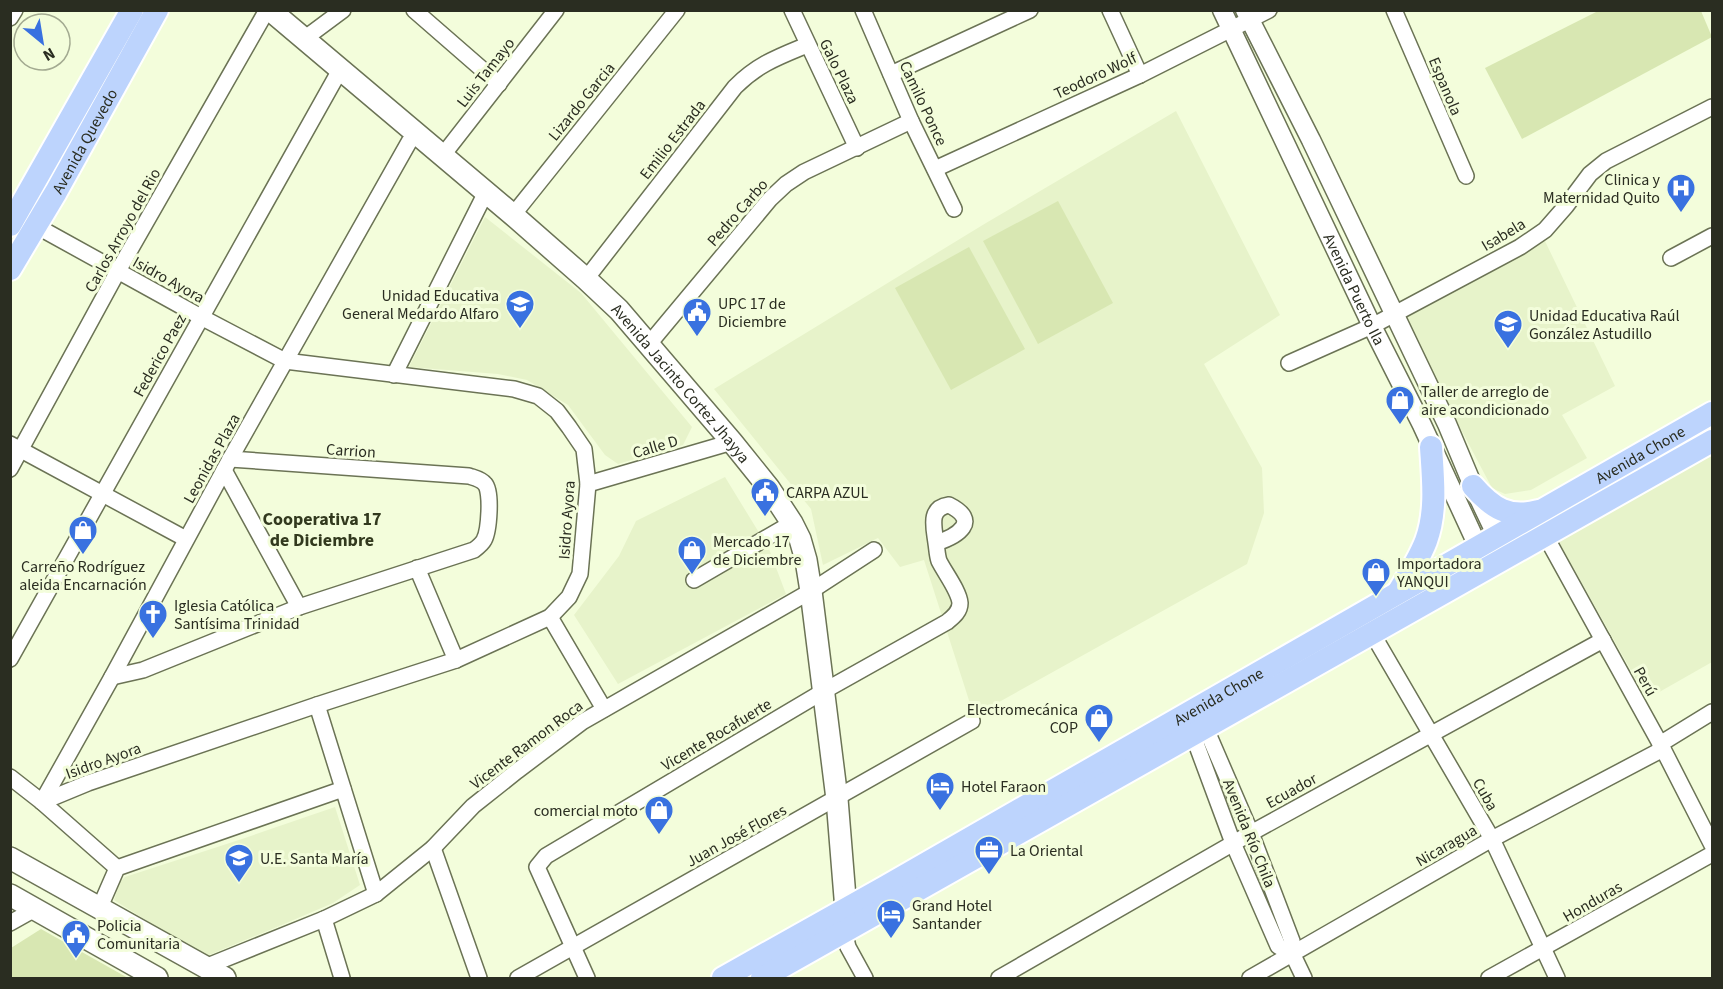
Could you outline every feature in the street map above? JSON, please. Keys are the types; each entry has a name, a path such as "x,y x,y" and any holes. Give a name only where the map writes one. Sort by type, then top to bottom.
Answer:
{"main road":[{"name":"Avenida Quevedo","path":"10,269 18,220 132,10"},
{"name":"Avenida Quevedo","path":"18,220 56,192 157,10"},
{"name":"Avenida Jacinto Cortez Jhayya","path":"269,10 443,155 619,310 732,442 769,488 792,523 800,539 806,560 811,591 837,799 845,921"},
{"name":"Avenida Chone","path":"723,978 845,921 1193,723 1399,593 1713,413"},
{"name":"Avenida Chone","path":"1193,723 1372,633 1713,441"},
{"path":"1399,593 1431,525 1434,503 1431,447"},
{"path":"1473,486 1485,499 1502,510 1525,515 1543,510"},
{"path":"10,858 225,978"},
{"path":"10,895 157,978"},
{"name":"Avenida Chone","path":"762,978 845,921"}],"street":[{"path":"10,18 15,10"},
{"name":"Carlos Arroyo del Rio","path":"10,469 16,447 269,10"},
{"path":"304,39 344,10"},
{"path":"414,10 500,84"},
{"name":"Luis Tamayo","path":"443,155 556,10"},
{"name":"Lizardo Garcia","path":"513,215 677,10"},
{"name":"Galo Plaza","path":"792,10 856,148"},
{"name":"Camilo Ponce","path":"863,10 911,121 954,210"},
{"path":"891,74 1030,10"},
{"path":"1110,10 1140,75"},
{"name":"Avenida Puerto Ila","path":"1222,10 1431,447 1488,542 1497,562"},
{"name":"Teodoro Wolf","path":"935,169 1140,75 1231,28 1248,15 1269,10"},
{"name":"Espanola","path":"1394,10 1466,176"},
{"name":"Avenida Puerto Ila","path":"1248,15 1311,140 1447,424 1473,486 1488,542"},
{"name":"Emilio Estrada","path":"586,279 735,87 748,74 766,63 807,45"},
{"name":"Federico Paez","path":"10,659 340,70"},
{"name":"Isabela","path":"1289,363 1394,315 1520,247 1545,230 1590,174 1606,161 1713,107"},
{"name":"Pedro Carbo","path":"649,344 786,184 804,172 911,121"},
{"name":"Leonidas Plaza","path":"42,802 285,361 416,134"},
{"path":"394,375 487,193"},
{"name":"Isidro Ayora","path":"18,220 285,361 514,389 538,396 556,411 584,449 588,484 580,574 569,597 550,617 456,660 88,783 42,802"},
{"path":"1671,258 1713,236"},
{"name":"Calle D","path":"588,484 732,442"},
{"path":"16,447 186,539"},
{"path":"227,465 299,607"},
{"name":"Carrion","path":"227,465 478,478 486,484 489,493 487,532 484,540 474,550 417,568"},
{"path":"694,580 792,523"},
{"name":"Perú","path":"1545,535 1662,747 1713,845"},
{"name":"Vicente Rocafuerte","path":"587,978 537,867 546,856 824,691 947,622 956,614 960,606 958,597 938,559 936,543"},
{"name":"Vicente Ramon Roca","path":"205,967 324,919 376,894 433,848 473,806 582,722 811,591 874,550"},
{"path":"112,677 143,670 299,607 417,568 456,660"},
{"path":"550,617 604,709"},
{"name":"Cuba","path":"1372,633 1492,839 1557,978"},
{"name":"Ecuador","path":"999,978 1233,843 1603,640"},
{"path":"317,705 376,894"},
{"name":"Nicaragua","path":"1250,978 1492,839 1662,747 1713,712"},
{"name":"Juan José Flores","path":"518,978 972,721"},
{"name":"Avenida Río Chila","path":"1193,723 1251,833 1292,941 1293,955 1304,978"},
{"name":"Avenida Río Chila","path":"1193,723 1197,746 1233,843 1278,946 1293,955"},
{"path":"10,777 117,868"},
{"path":"100,907 117,868 344,789"},
{"path":"433,848 479,978"},
{"name":"Honduras","path":"1489,978 1713,854"},
{"path":"10,923 35,909"},
{"path":"324,919 342,978"},
{"path":"845,921 848,947 865,978"}],"shaded area":[{"path":"1600,10 1701,11 1712,37 1522,139 1485,68"},
{"path":"1176,111 1280,315 1204,364 1262,468 1264,513 1247,564 974,716 924,560 900,567 878,538 823,565 811,509 714,389 986,223"},
{"path":"1058,201 1113,303 1038,344 983,241"},
{"name":"Unidad Educativa General Medardo Alfaro","path":"485,217 581,293 692,427 683,445 618,464 605,455 568,405 527,380 498,374 409,367"},
{"name":"Unidad Educativa Raúl González Astudillo","path":"1543,237 1615,386 1562,415 1587,458 1531,490 1505,494 1492,488 1400,314"},
{"path":"969,247 1025,349 951,390 895,288"},
{"path":"1712,446 1712,662 1647,699 1555,535"},
{"name":"Mercado 17 de Diciembre","path":"725,477 769,549 786,594 618,684 574,615 619,556 636,521"},
{"name":"U.E. Santa María","path":"335,807 360,885 333,903 284,924 204,957 114,900 120,882 125,877"},
{"path":"41,929 128,978 11,978 11,948"}],"place":[{"name":"Clinica y Maternidad Quito","path":"1681,214"},
{"name":"Unidad Educativa General Medardo Alfaro","path":"520,330"},
{"name":"UPC 17 de Diciembre","path":"697,338"},
{"name":"Unidad Educativa Raúl González Astudillo","path":"1508,350"},
{"name":"Taller de arreglo de aire acondicionado","path":"1400,426"},
{"name":"CARPA AZUL","path":"765,518"},
{"name":"Carreño Rodríguez aleida Encarnación","path":"83,556"},
{"name":"Mercado 17 de Diciembre","path":"692,576"},
{"name":"Importadora YANQUI","path":"1376,598"},
{"name":"Iglesia Católica Santísima Trinidad","path":"153,640"},
{"name":"Electromecánica COP","path":"1099,744"},
{"name":"Hotel Faraon","path":"940,812"},
{"name":"comercial moto","path":"659,836"},
{"name":"La Oriental","path":"989,876"},
{"name":"U.E. Santa María","path":"239,884"},
{"name":"Grand Hotel Santander","path":"891,940"},
{"name":"Policia Comunitaria","path":"76,960"}],"district":[{"name":"Cooperativa 17 de Diciembre","path":"322,529"}]}
